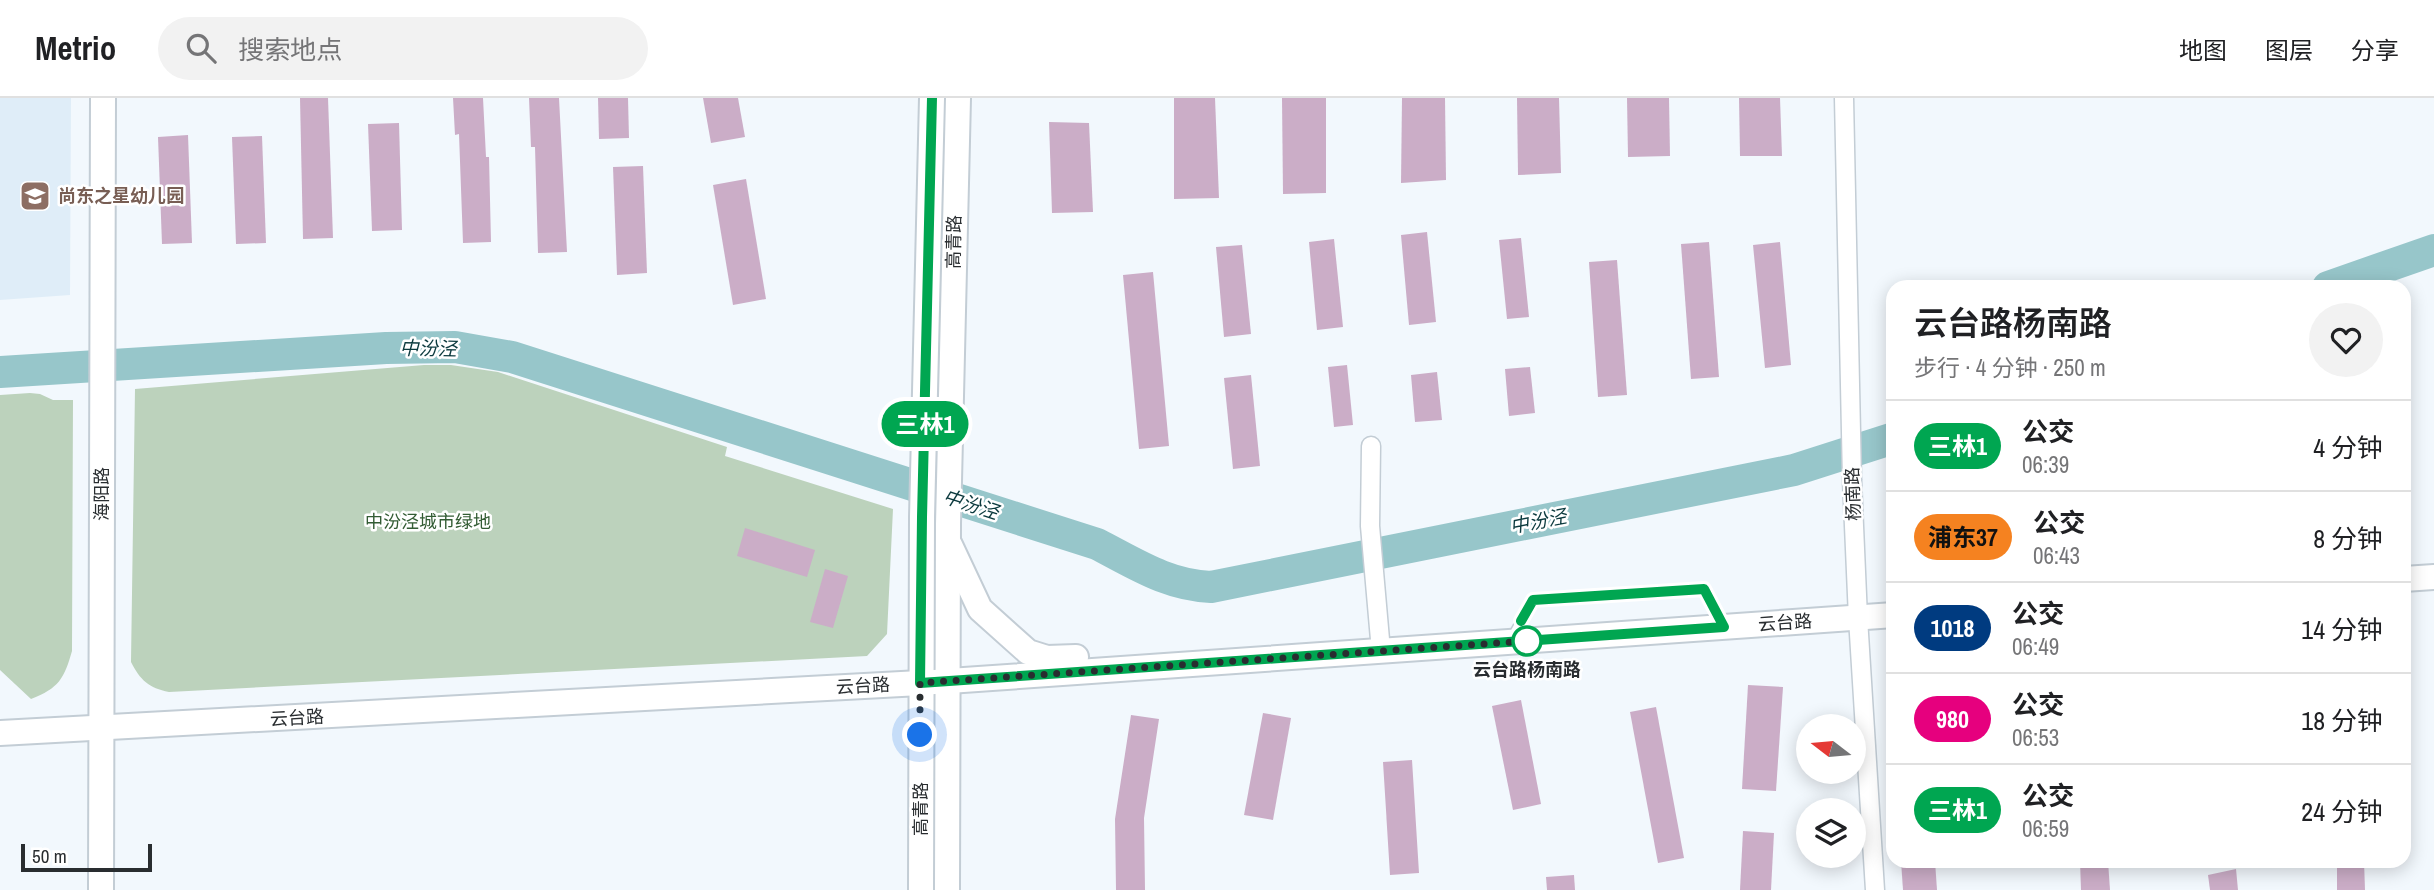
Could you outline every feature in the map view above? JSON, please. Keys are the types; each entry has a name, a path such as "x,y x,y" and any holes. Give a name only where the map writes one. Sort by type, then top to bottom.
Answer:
{"street":[{"name":"海阳路","path":"101,890 103,98"},
{"name":"高青路","path":"932,98 937,454 948,532 947,890"},
{"name":"高青路","path":"921,890 922,517 937,454 958,98"},
{"name":"杨南路","path":"1844,98 1852,480 1875,890"},
{"path":"1371,446 1370,526 1381,651"},
{"path":"948,532 980,609 1028,652 1047,658 1116,655 1144,667"},
{"path":"2411,579 2434,577"},
{"name":"云台路","path":"0,733 920,683 1886,616"}],"lane":[{"path":"1510,642 1533,600 1704,589 1724,627"}],"shaded area":[{"name":"尚东之星幼儿园","path":"0,98 71,98 70,295 0,300"}],"green space":[{"name":"中汾泾城市绿地","path":"451,365 498,372 727,447 725,456 893,509 887,634 867,656 169,692 146,682 131,662 135,389"},
{"path":"30,393 53,400 73,400 72,651 59,681 48,691 31,699 0,670 0,395"}],"building":[{"path":"300,98 328,98 333,238 303,239"},
{"path":"453,98 483,98 486,157 489,157 491,242 463,243 459,134 455,135"},
{"path":"529,98 559,98 567,252 538,253 535,147 531,147"},
{"path":"598,98 628,98 629,138 599,139"},
{"path":"703,98 738,98 745,137 711,143"},
{"path":"1174,98 1215,98 1219,198 1174,199"},
{"path":"1282,98 1326,98 1326,193 1283,194"},
{"path":"1402,98 1445,98 1446,180 1401,183"},
{"path":"1517,98 1559,98 1561,173 1518,175"},
{"path":"1627,98 1669,98 1670,156 1628,157"},
{"path":"1739,98 1780,98 1782,156 1740,156"},
{"path":"1049,122 1089,123 1093,212 1052,213"},
{"path":"399,123 402,230 372,231 368,124"},
{"path":"188,135 192,243 162,244 158,137"},
{"path":"262,136 266,243 236,244 232,137"},
{"path":"643,166 647,273 617,275 613,167"},
{"path":"746,179 766,299 733,305 713,185"},
{"path":"1427,232 1436,322 1409,325 1401,235"},
{"path":"1521,238 1529,317 1507,319 1499,240"},
{"path":"1334,239 1343,327 1317,330 1309,242"},
{"path":"1709,242 1719,377 1691,379 1681,244"},
{"path":"1780,242 1791,365 1765,368 1753,245"},
{"path":"1242,245 1251,334 1224,337 1216,247"},
{"path":"1617,260 1627,395 1598,397 1589,262"},
{"path":"1153,272 1169,446 1139,449 1123,275"},
{"path":"1347,365 1353,425 1334,427 1328,367"},
{"path":"1530,367 1535,413 1509,416 1505,369"},
{"path":"1437,372 1442,420 1415,422 1411,375"},
{"path":"1251,375 1260,466 1233,469 1224,378"},
{"path":"745,528 815,550 807,577 737,556"},
{"path":"825,569 848,576 833,628 810,622"},
{"path":"1748,685 1783,687 1776,791 1742,789"},
{"path":"1521,700 1541,804 1513,810 1492,706"},
{"path":"1656,707 1684,858 1658,863 1630,712"},
{"path":"1263,713 1291,718 1273,820 1244,815"},
{"path":"1131,715 1159,719 1144,818 1145,890 1116,890 1115,819"},
{"path":"1412,760 1419,873 1390,875 1383,762"},
{"path":"1743,831 1774,833 1771,890 1740,890"},
{"path":"1901,868 1935,868 1937,890 1903,890"},
{"path":"2080,868 2108,868 2110,890 2081,890"},
{"path":"2337,868 2364,868 2365,890 2337,890"},
{"path":"2236,869 2238,890 2210,890 2208,875"},
{"path":"1574,875 1575,890 1547,890 1546,877"}],"waterway":[{"name":"中汾泾","path":"2348,280 2434,250"},
{"name":"中汾泾","path":"0,372 386,348 455,347 512,357 1097,544 1166,578 1211,587 1794,470 1886,441"}],"bus line":[{"name":"三林1","path":"932,98 920,683 1724,627 1704,589 1533,600 1521,621"}],"place":[{"name":"尚东之星幼儿园","path":"35,196"},
{"name":"云台路杨南路","path":"1527,641"}],"route":[{"path":"920,735 920,683 1527,641"}]}
